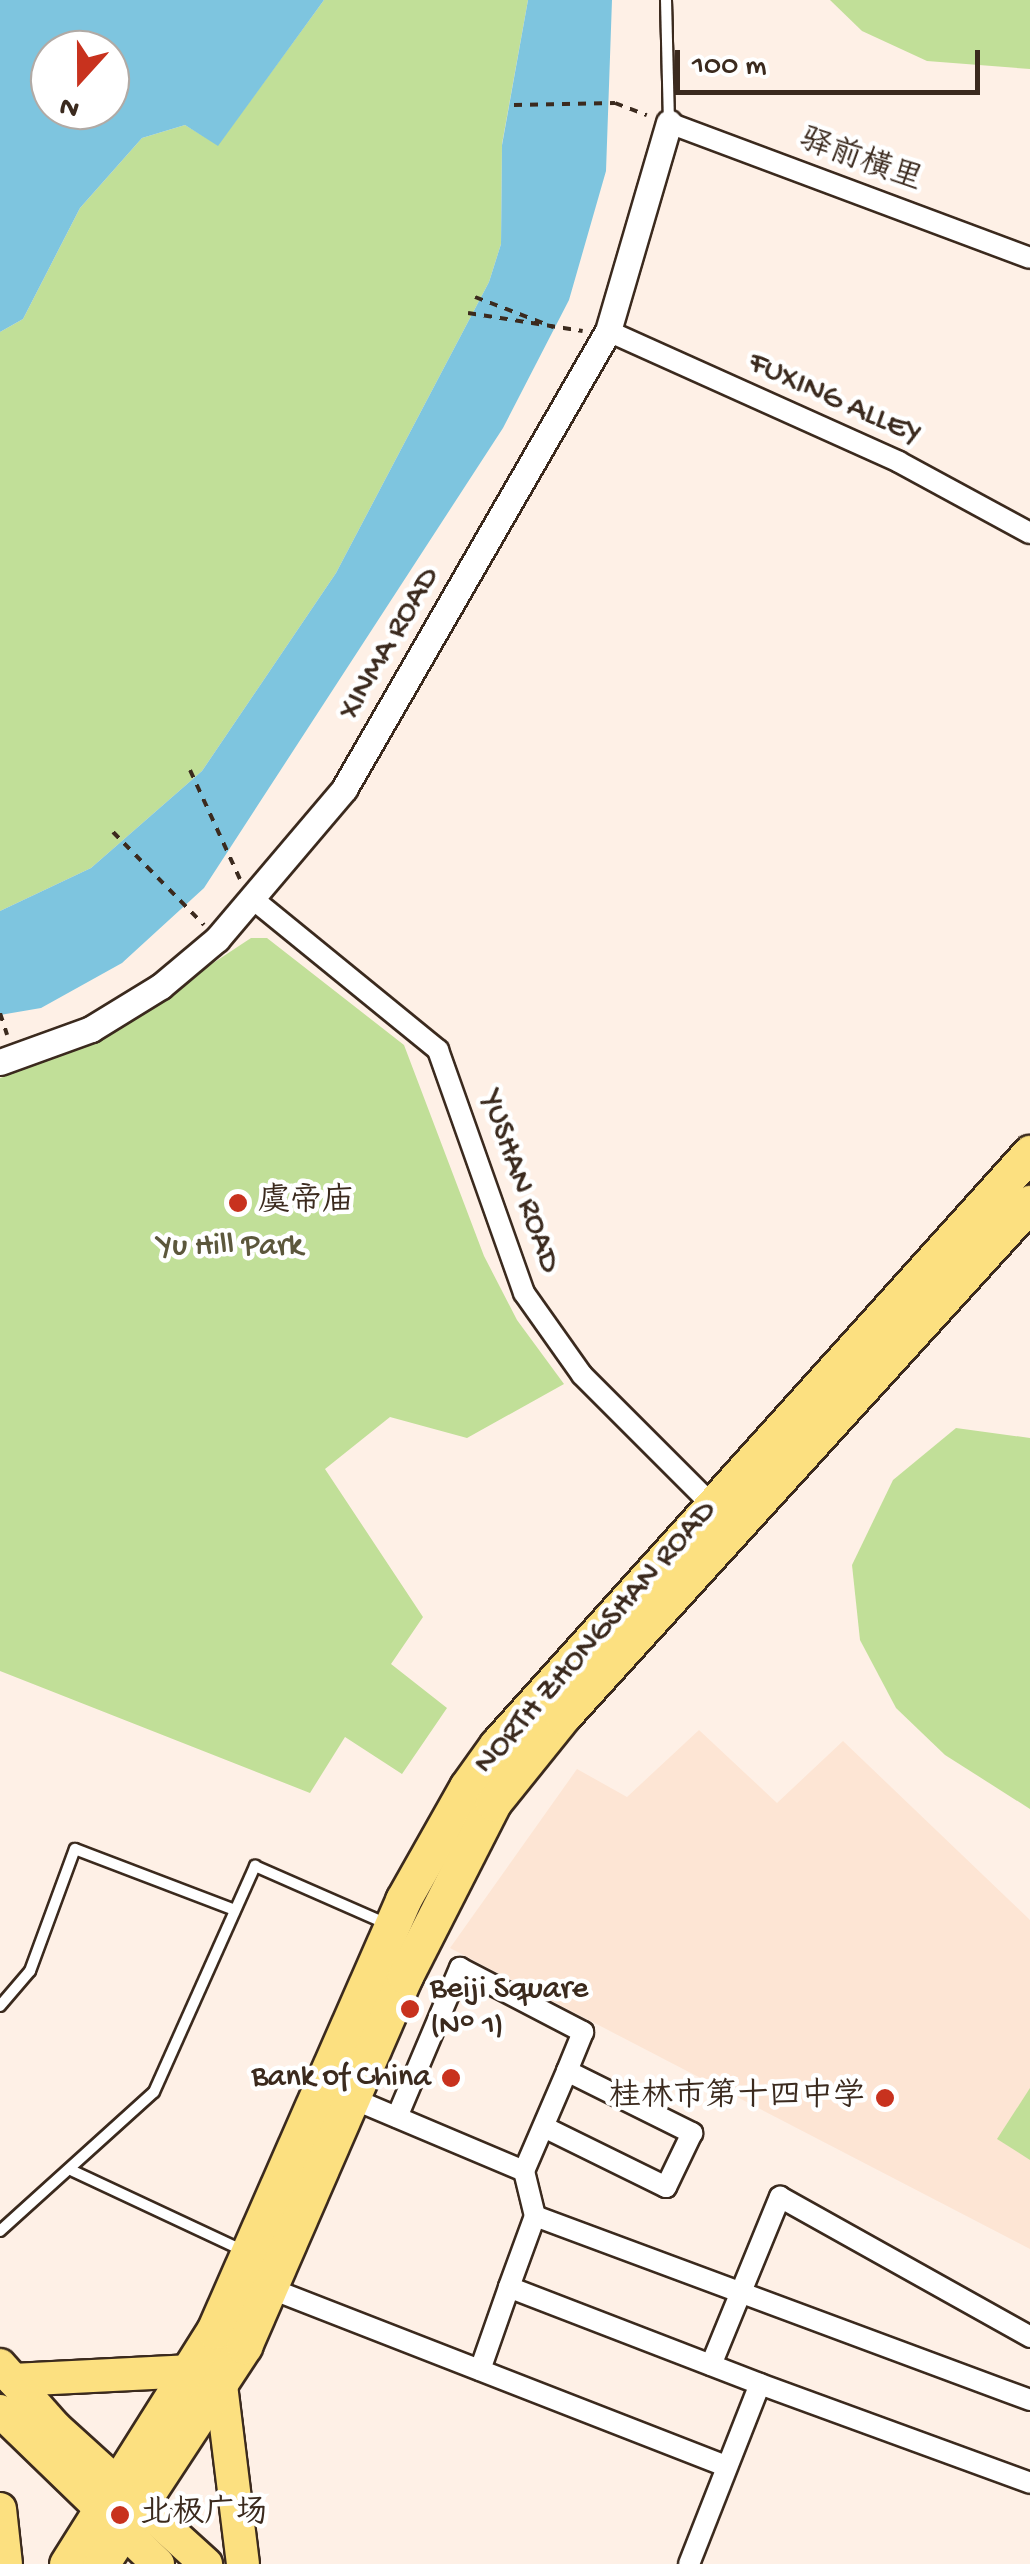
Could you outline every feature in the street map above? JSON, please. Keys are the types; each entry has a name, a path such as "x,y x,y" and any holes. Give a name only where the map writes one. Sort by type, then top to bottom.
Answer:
{"highway":[{"name":"NORTH ZHONGSHAN ROAD","path":"206,2378 248,2253 391,1926 497,1744 1030,1153"},
{"name":"NORTH ZHONGSHAN ROAD","path":"121,2508 269,2288 441,1899 522,1764 1030,1202"},
{"path":"66,2564 121,2508"},
{"path":"101,2564 121,2508"}],"main road":[{"path":"6,2373 206,2378 242,2564"},
{"path":"6,2373 121,2508 158,2564"},
{"path":"0,2410 121,2508 206,2564"},
{"path":"0,2509 6,2564"}],"street":[{"name":"驿前横里","path":"669,123 1030,258"},
{"name":"XINMA ROAD","path":"0,1062 91,1028 161,986 253,899 344,789 608,332 669,123"},
{"name":"FUXING ALLEY","path":"608,332 899,462 1030,533"},
{"name":"YUSHAN ROAD","path":"253,899 438,1050 524,1293 582,1375 712,1504"},
{"path":"397,2117 460,1968 583,2032 524,2171 535,2216 480,2370"},
{"path":"544,2127 666,2187 692,2133 566,2071"},
{"path":"352,2098 524,2171"},
{"path":"711,2365 738,2291 780,2198 1030,2338"},
{"path":"535,2216 1030,2400"},
{"path":"509,2287 1030,2483"},
{"path":"269,2288 724,2464"},
{"path":"689,2564 724,2464 760,2384"}],"lane":[{"path":"666,0 669,123"},
{"path":"0,2006 30,1971 75,1849 235,1910"},
{"path":"0,2231 74,2171 154,2092 254,1866 391,1926"},
{"path":"74,2171 248,2253"}],"path":[{"path":"514,105 615,103 669,123"},
{"path":"468,312 562,330 475,297"},
{"path":"190,770 228,862"},
{"path":"112,832 189,909"},
{"path":"0,1013 4,1022"}],"shaded area":[{"name":"桂林市第十四中学","path":"699,1730 777,1803 843,1741 1030,1920 1030,2249 450,1948 577,1769 627,1797"}],"green space":[{"path":"324,0 528,0 502,144 501,244 489,282 336,573 202,771 91,868 0,911 0,332 23,319 80,208 142,138 185,125 218,145"},
{"path":"830,0 1030,0 1030,69 927,61 862,31"},
{"name":"Yu Hill Park","path":"251,938 267,938 404,1045 484,1256 517,1320 564,1384 467,1438 390,1417 325,1469 423,1617 391,1664 447,1708 402,1774 345,1737 310,1793 0,1671 0,1078 86,1047"},
{"path":"956,1428 1030,1438 1030,1809 945,1755 896,1708 860,1640 852,1565 893,1480"},
{"path":"1030,2088 1030,2160 997,2139"}],"water":[{"path":"0,0 324,0 218,146 185,125 142,138 80,208 23,319 0,332"},
{"path":"528,0 612,0 606,171 569,300 503,428 204,888 122,963 41,1008 0,1015 0,911 91,868 202,771 336,573 489,282 501,244 502,145"}],"place":[{"name":"虞帝庙","path":"238,1203"},
{"name":"Beiji Square (N° 1)","path":"410,2009"},
{"name":"Bank of China","path":"451,2078"},
{"name":"桂林市第十四中学","path":"885,2098"},
{"name":"北极广场","path":"120,2515"}]}
